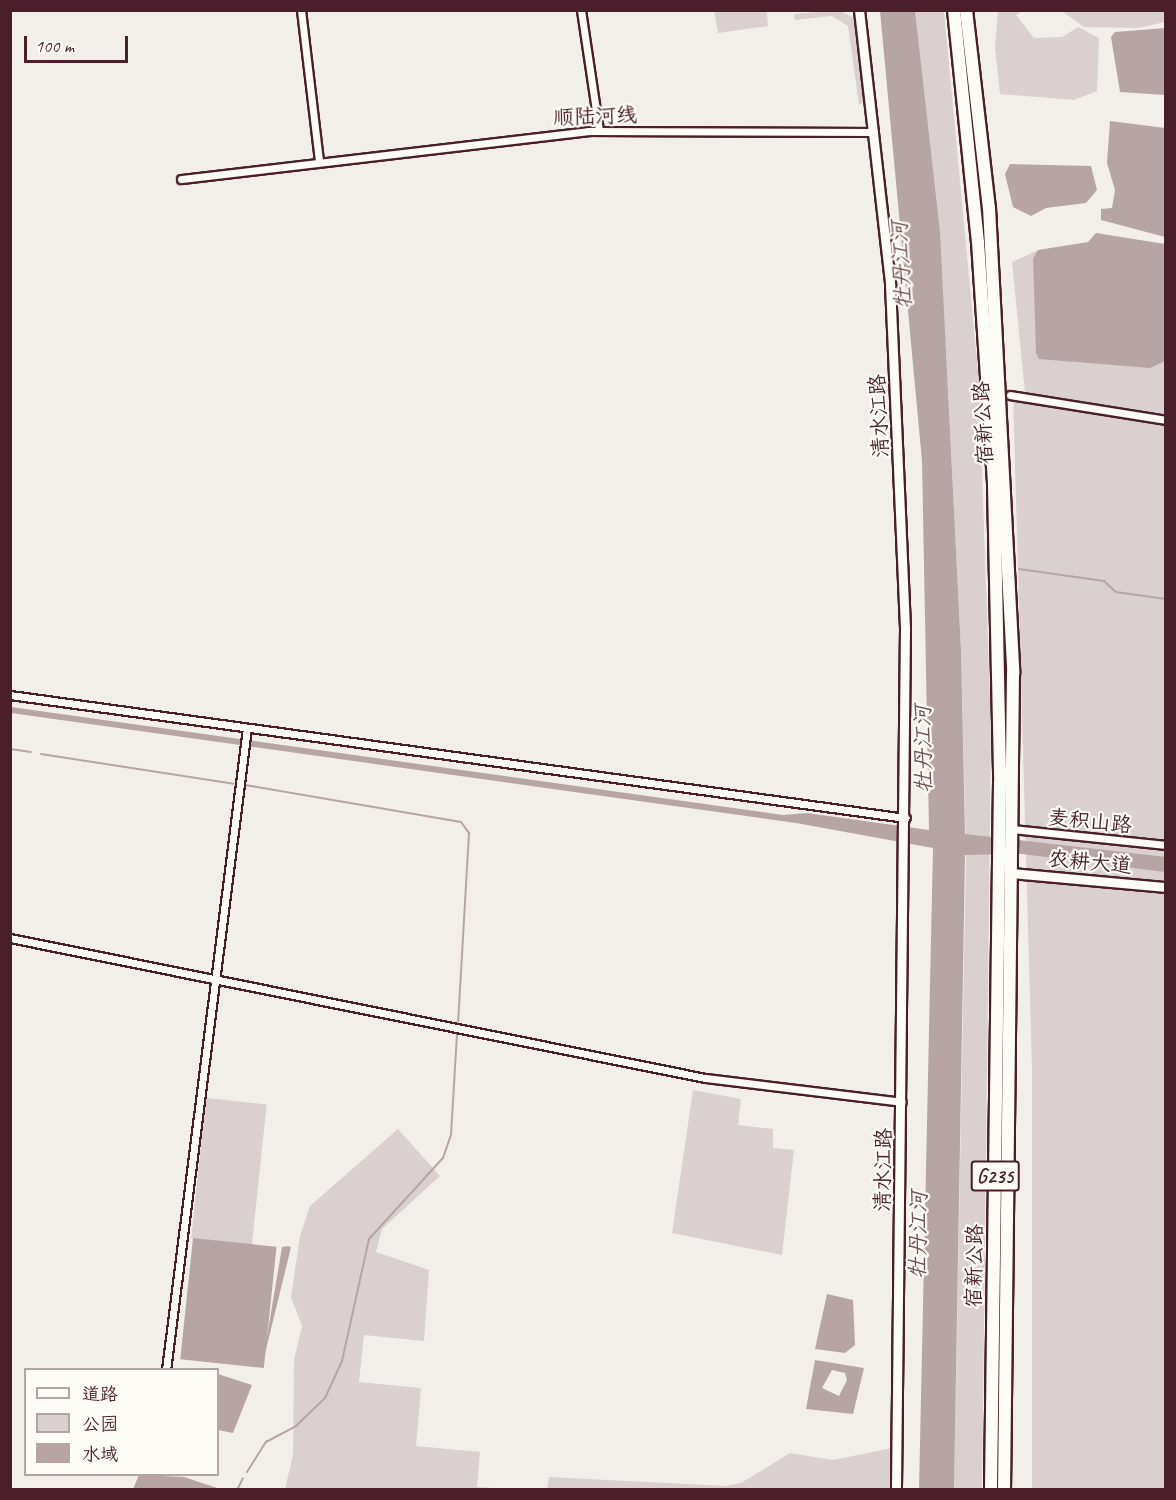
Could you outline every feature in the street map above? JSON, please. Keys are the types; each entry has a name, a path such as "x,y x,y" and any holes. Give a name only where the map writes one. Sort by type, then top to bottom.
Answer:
{"highway":[{"name":"宿新公路","path":"954,10 978,242 994,485 1008,832"},
{"name":"宿新公路","path":"966,10 989,208 1005,460 1008,832"},
{"path":"1007,867 1008,832"},
{"name":"宿新公路","path":"991,1490 1007,867"},
{"name":"宿新公路","path":"1004,1490 1007,867"}],"street":[{"path":"301,10 319,162"},
{"path":"581,10 599,131"},
{"name":"清水江路","path":"859,10 890,284 900,480 906,820 896,1490"},
{"name":"顺陆河线","path":"181,179 599,131 874,132"},
{"path":"1010,395 1166,420"},
{"path":"10,695 246,731 906,820"},
{"path":"166,1368 246,731"},
{"name":"麦积山路","path":"1008,832 1166,845"},
{"name":"农耕大道","path":"1007,867 1166,887"},
{"path":"10,938 705,1078 902,1102"}],"green space":[{"path":"838,10 856,19 865,101 859,105 848,26 832,16 795,20 794,14"},
{"path":"714,11 767,11 768,26 718,33"},
{"path":"915,11 944,11 979,383 991,731 982,1490 954,1489 966,854 961,650 946,350"},
{"path":"998,11 1022,11 1016,15 1034,38 1062,37 1078,27 1099,38 1097,91 1074,100 1000,94 995,48"},
{"path":"1062,11 1165,11 1165,22 1138,28 1084,27"},
{"path":"1038,250 1033,258 1157,361 1165,361 1165,1489 1032,1489 1032,1071 1013,392 1025,393 1012,262"},
{"path":"693,1090 741,1099 738,1125 773,1129 773,1148 794,1150 782,1255 672,1233"},
{"path":"206,1098 267,1104 252,1245 191,1238"},
{"path":"398,1129 440,1176 382,1229 376,1252 429,1270 424,1341 364,1335 359,1382 421,1388 416,1446 480,1452 477,1487 508,1489 285,1489 293,1455 294,1360 302,1326 291,1297 300,1236 310,1206"},
{"path":"892,1448 892,1489 547,1490 549,1477 725,1486 741,1483 790,1453 833,1460"}],"water":[{"path":"880,11 915,11 940,232 961,650 965,834 1166,857 1165,872 1022,854 965,855 954,1489 919,1489 933,848 796,823 11,713 11,707 783,815 807,813 929,830 922,461"},
{"path":"1165,28 1165,95 1120,92 1111,37 1115,32"},
{"path":"1110,121 1165,128 1165,237 1101,220 1101,209 1112,208 1115,190 1107,163"},
{"path":"1010,164 1091,166 1097,190 1086,203 1046,208 1031,216 1013,207 1005,174"},
{"path":"1096,233 1165,244 1165,361 1150,368 1039,359 1036,353 1033,258 1038,250 1088,242"},
{"path":"193,1238 277,1247 264,1368 180,1359"},
{"path":"282,1247 291,1247 262,1366"},
{"path":"827,1294 853,1300 855,1345 845,1353 815,1349"},
{"path":"815,1360 864,1368 853,1414 806,1409","holes":["832,1370 845,1373 847,1380 839,1396 822,1388"]},
{"path":"219,1374 252,1385 233,1433 219,1430"},
{"path":"139,1476 162,1476 184,1477 220,1489 133,1489"}],"waterway":[{"path":"1019,569 1104,581 1116,592 1166,599"},
{"path":"1166,616 1166,632"},
{"path":"10,749 31,752"},
{"path":"41,754 234,784"},
{"path":"245,785 461,822 469,833 458,1022"},
{"path":"247,1472 266,1442 296,1426 325,1398 342,1361 369,1239 443,1158 451,1135 457,1034"},
{"path":"237,1490 243,1478"}],"water label":[{"name":"牡丹江河","path":"902,265"},
{"name":"牡丹江河","path":"924,749"},
{"name":"牡丹江河","path":"919,1235"}]}
